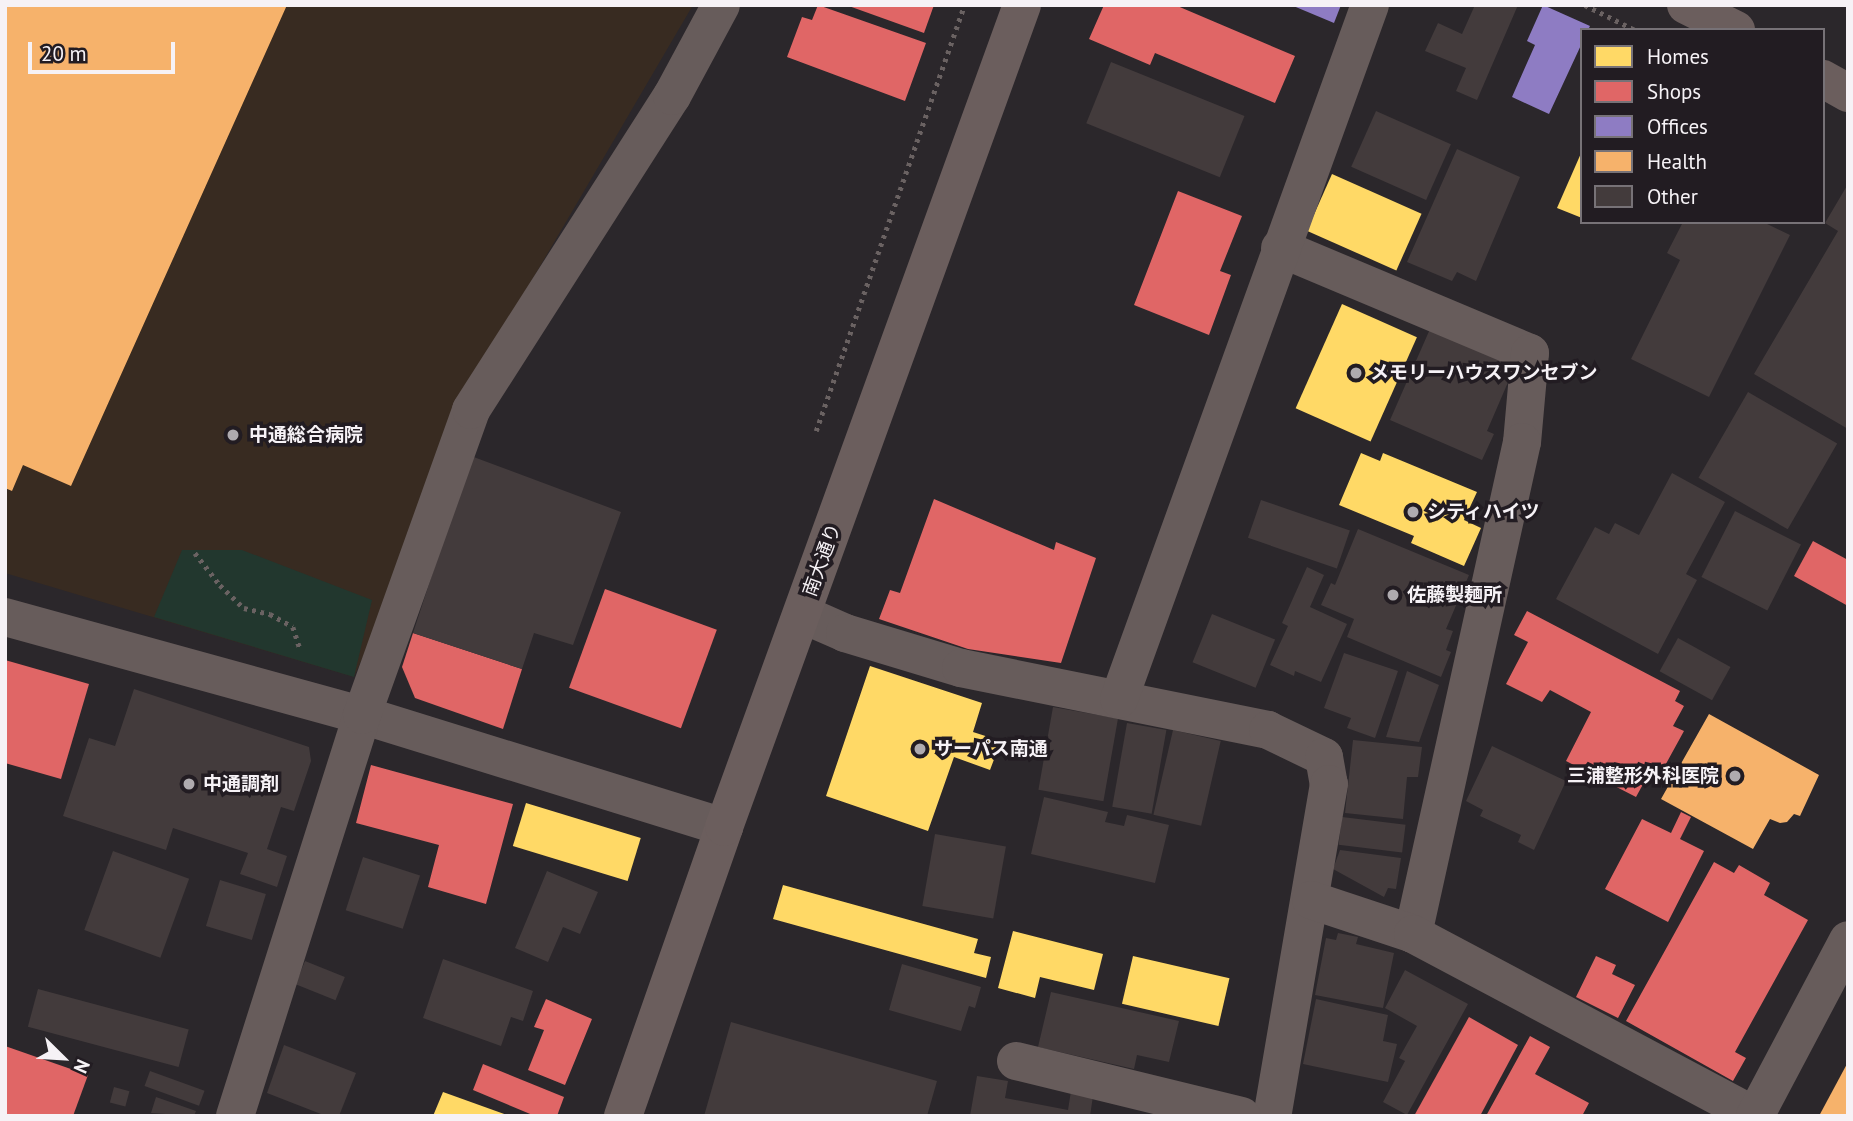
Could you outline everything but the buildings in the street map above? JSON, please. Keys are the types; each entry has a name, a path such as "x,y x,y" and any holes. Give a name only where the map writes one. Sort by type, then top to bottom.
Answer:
{"street":[{"path":"235,1116 362,715 471,410 672,96 721,5"},
{"name":"南大通り","path":"623,1116 724,827 1023,5"},
{"path":"1119,699 1370,5"},
{"path":"1686,5 1733,28"},
{"path":"1825,80 1848,93"},
{"path":"1280,248 1530,354 1522,442 1413,934"},
{"path":"802,614 845,632 961,668 1268,730 1324,757 1329,784 1272,1116"},
{"path":"5,617 362,715 724,827"},
{"path":"1311,900 1413,934 1755,1116 1848,940"},
{"path":"1016,1061 1241,1116"}],"path":[{"path":"1584,5 1631,28"},
{"path":"195,552 220,585 244,608 270,614 293,627 300,642 301,655"}],"shaded area":[{"name":"中通総合病院","path":"5,5 693,5 522,297 354,677 5,573"}],"green space":[{"path":"182,550 242,550 372,600 354,677 154,617"}],"place":[{"name":"メモリーハウスワンセブン","path":"1356,373"},
{"name":"中通総合病院","path":"233,435"},
{"name":"シティハイツ","path":"1413,512"},
{"name":"佐藤製麺所","path":"1393,595"},
{"name":"サーパス南通","path":"920,749"},
{"name":"三浦整形外科医院","path":"1735,776"},
{"name":"中通調剤","path":"189,784"}]}
